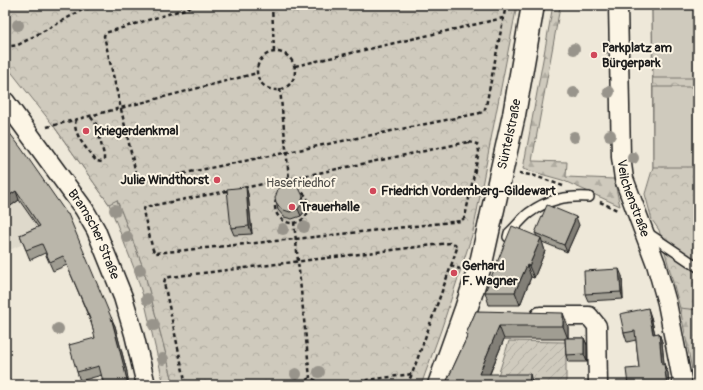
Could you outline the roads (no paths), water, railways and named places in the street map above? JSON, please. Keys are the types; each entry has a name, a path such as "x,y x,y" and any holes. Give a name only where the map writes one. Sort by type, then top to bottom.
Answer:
{"street":[{"name":"Süntelstraße","path":"439,385 474,311 479,267 514,115 533,5"},
{"name":"Veilchenstraße","path":"618,5 621,157 624,179 656,264 667,303 683,385"},
{"name":"Bramscher Straße","path":"5,101 79,203 96,230 123,297 134,334 146,385"},
{"path":"521,315 589,316 597,326 598,385"}],"lane":[{"path":"504,247 509,233 529,213 554,200 572,196 589,197"},
{"path":"643,230 698,267"}],"place":[{"name":"Parkplatz am Bürgerpark","path":"594,55"},
{"name":"Kriegerdenkmal","path":"86,131"},
{"name":"Julie Windthorst","path":"217,180"},
{"name":"Friedrich Vordemberg-Gildewart","path":"373,191"},
{"name":"Trauerhalle","path":"292,207"},
{"name":"Gerhard F. Wagner","path":"454,273"}],"park label":[{"name":"Hasefriedhof","path":"301,183"}]}
